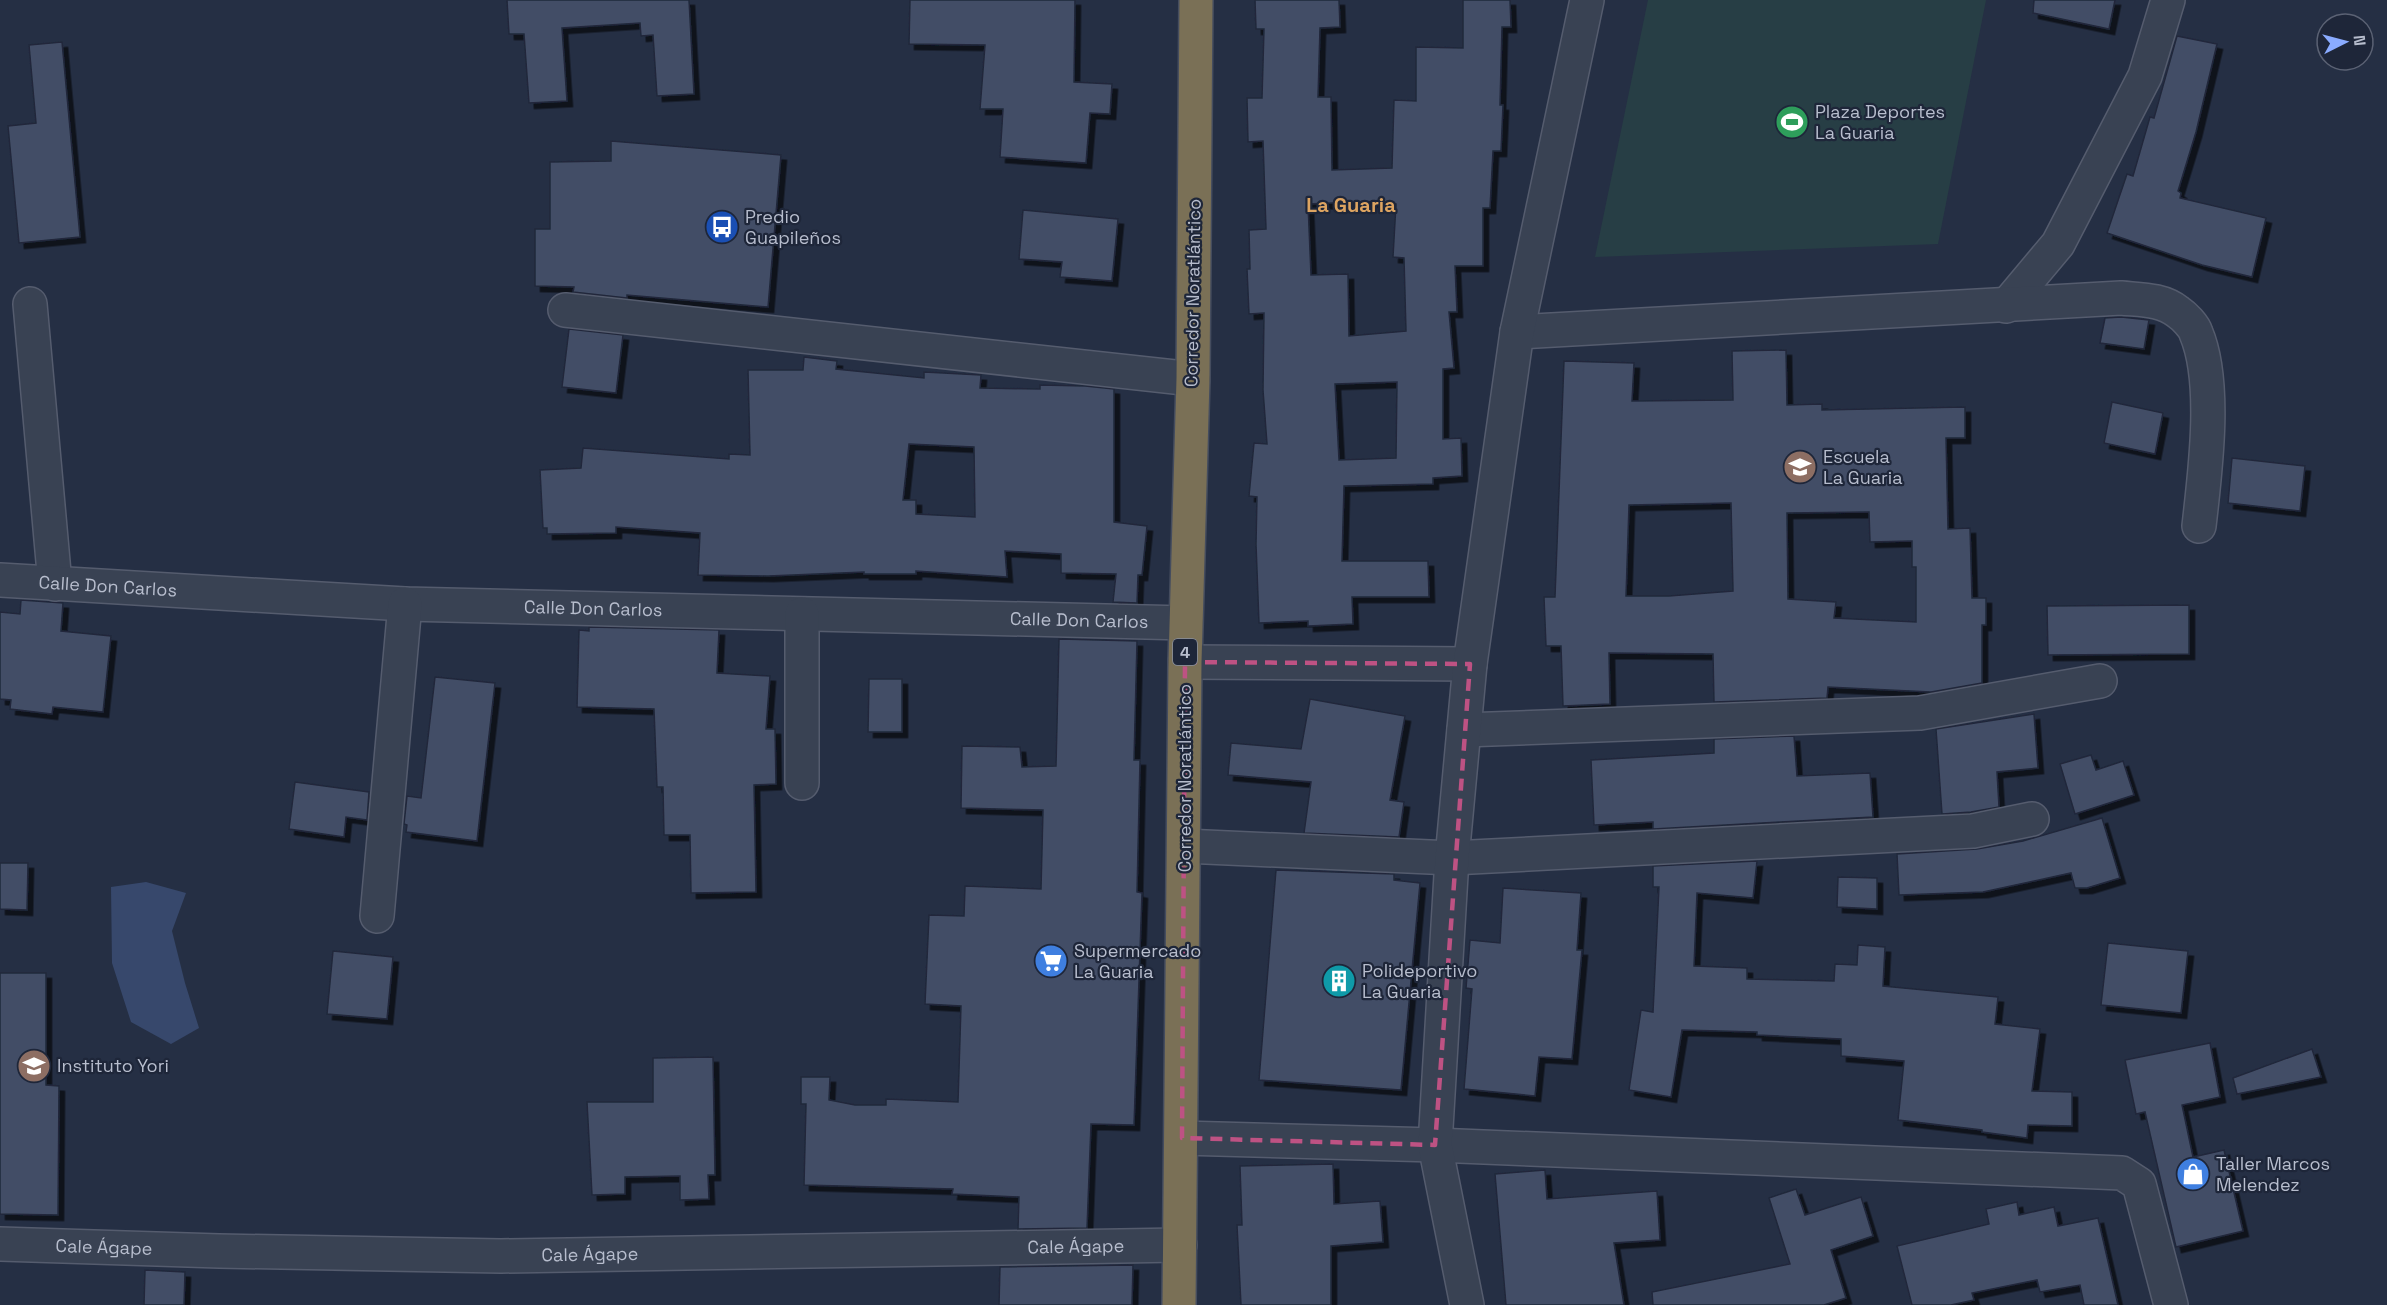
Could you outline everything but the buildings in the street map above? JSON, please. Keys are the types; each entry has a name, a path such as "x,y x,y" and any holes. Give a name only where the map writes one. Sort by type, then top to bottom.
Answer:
{"highway":[{"name":"Corredor Noratlántico","path":"1179,1305 1185,662 1192,379 1196,0"}],"street":[{"path":"1467,1305 1435,1145 1452,858 1470,664 1517,333 1587,0"},
{"path":"2007,306 2058,244 2145,76 2168,0"},
{"path":"1517,333 2121,298 2154,300 2178,312 2196,331 2206,372 2207,455 2199,526"},
{"path":"30,304 54,584"},
{"path":"565,310 1192,379"},
{"name":"Calle Don Carlos","path":"0,580 405,604 1186,623"},
{"path":"377,916 405,604"},
{"path":"802,614 802,783"},
{"path":"1185,662 1470,664"},
{"path":"1464,730 1920,713 2100,681"},
{"path":"1184,846 1452,858 1973,831 2032,819"},
{"path":"1182,1138 1435,1145 2122,1173 2139,1184 2171,1305"},
{"name":"Cale Ágape","path":"0,1244 501,1256 1180,1245"}],"highlighted area":[{"path":"1185,662 1470,664 1435,1145 1182,1138"}],"shaded area":[{"name":"Plaza Deportes La Guaria","path":"1648,0 1986,0 1938,244 1595,257"}],"water":[{"path":"146,882 186,893 172,931 199,1028 171,1044 131,1022 112,963 111,887"}],"place":[{"name":"Plaza Deportes La Guaria","path":"1792,122"},
{"name":"Predio Guapileños","path":"722,227"},
{"name":"Escuela La Guaria","path":"1800,467"},
{"name":"Supermercado La Guaria","path":"1051,961"},
{"name":"Polideportivo La Guaria","path":"1339,981"},
{"name":"Instituto Yori","path":"34,1066"},
{"name":"Taller Marcos Melendez","path":"2193,1174"}],"district":[{"name":"La Guaria","path":"1351,205"}]}
